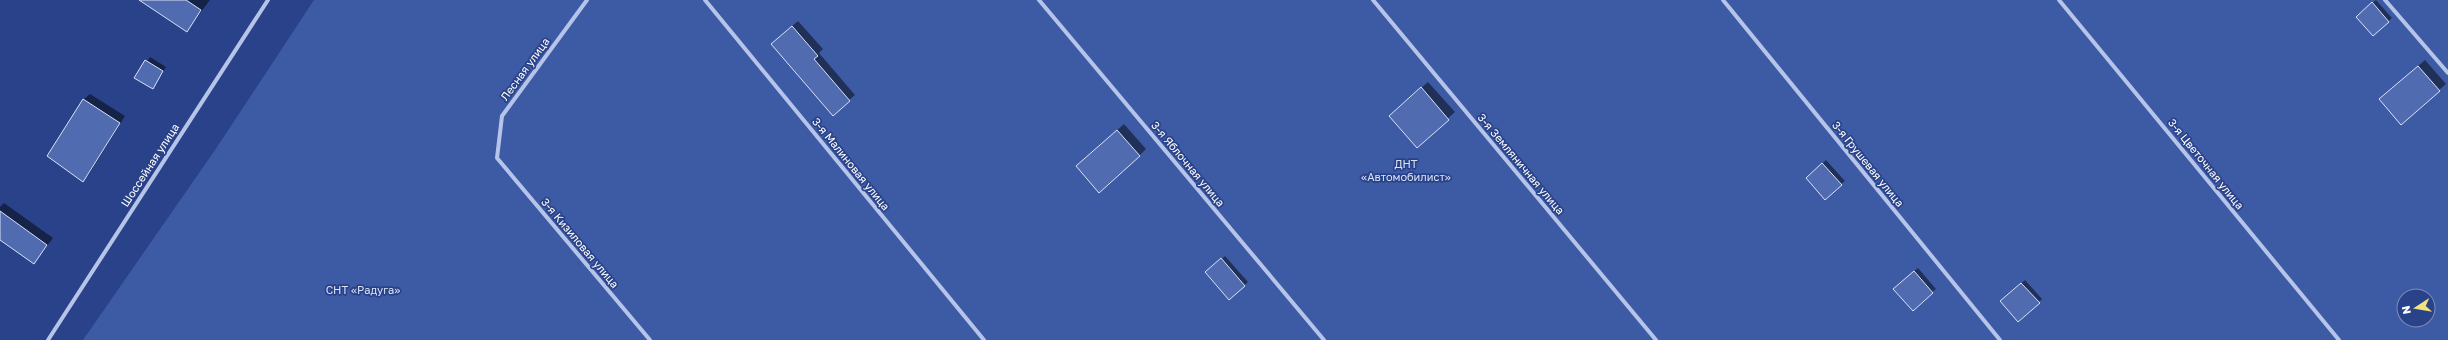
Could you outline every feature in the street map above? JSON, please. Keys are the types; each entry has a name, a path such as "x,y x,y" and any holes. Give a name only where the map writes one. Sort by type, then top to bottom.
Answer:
{"street":[{"name":"Шоссейная улица","path":"48,340 268,0"},
{"name":"Лесная улица","path":"497,158 502,116 587,0"},
{"name":"3-я Малиновая улица","path":"705,0 984,340"},
{"name":"3-я Яблочная улица","path":"1039,0 1324,340"},
{"name":"3-я Земляничная улица","path":"1373,0 1656,340"},
{"name":"3-я Грушевая улица","path":"1723,0 2000,340"},
{"name":"3-я Цветочная улица","path":"2059,0 2339,340"},
{"path":"2385,0 2448,73"},
{"name":"3-я Кизиловая улица","path":"497,158 650,340"}],"green space":[{"name":"ДНТ «Автомобилист»","path":"314,0 2448,0 2448,340 83,340 215,150"}],"building":[{"path":"139,0 186,0 201,10 187,32"},
{"path":"2372,2 2389,22 2373,36 2356,17"},
{"path":"792,26 818,56 814,59 850,101 833,116 771,44"},
{"path":"145,60 163,71 153,89 134,78"},
{"path":"2418,66 2440,91 2401,125 2379,99"},
{"path":"1421,87 1449,120 1417,148 1389,116"},
{"path":"83,99 120,123 83,182 47,156"},
{"path":"1117,130 1140,156 1099,193 1076,166"},
{"path":"1822,163 1842,185 1825,200 1806,178"},
{"path":"0,211 47,245 34,264 0,240"},
{"path":"1221,258 1245,286 1229,300 1205,272"},
{"path":"1914,271 1933,293 1913,311 1893,289"},
{"path":"2021,283 2040,303 2018,322 2000,301"}],"park label":[{"name":"СНТ «Радуга»","path":"363,290"}]}
